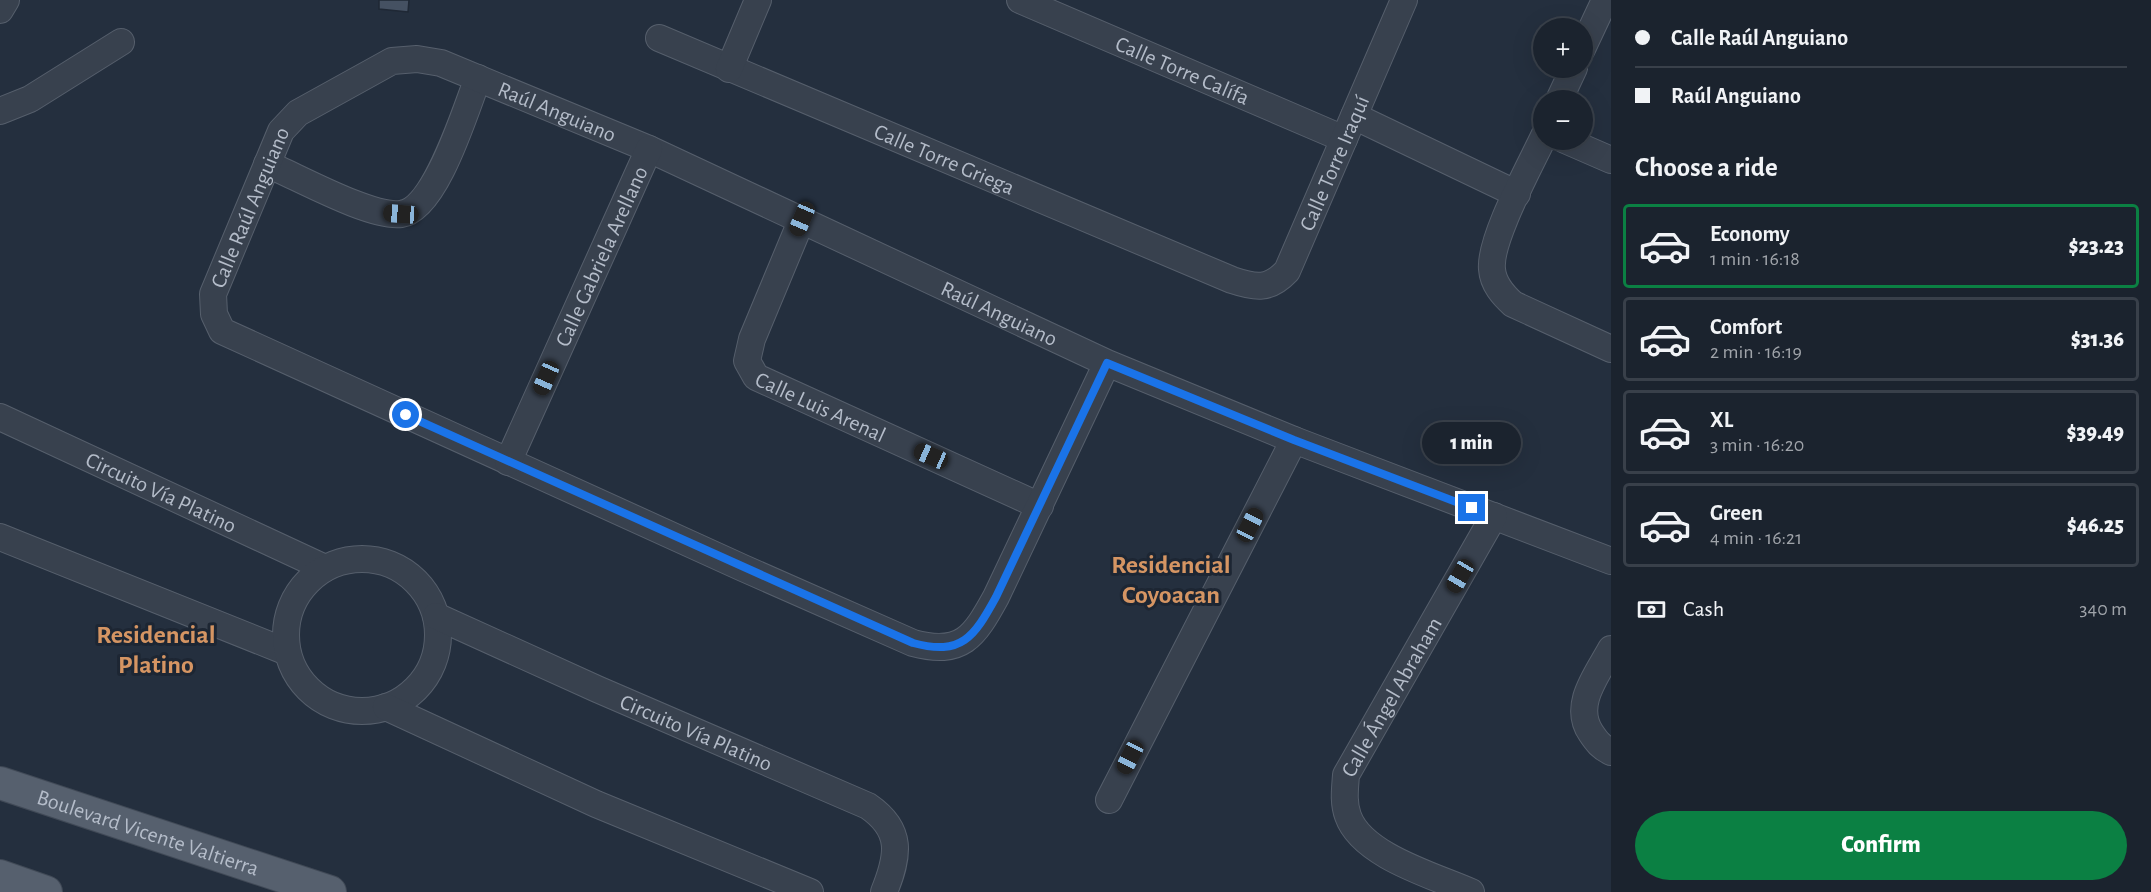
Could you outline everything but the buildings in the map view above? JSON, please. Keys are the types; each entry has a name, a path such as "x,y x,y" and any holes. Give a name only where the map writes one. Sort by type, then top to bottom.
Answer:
{"main road":[{"name":"Boulevard Vicente Valtierra","path":"0,783 330,892"},
{"path":"0,876 46,892"}],"street":[{"path":"0,10 6,0"},
{"path":"729,69 758,0"},
{"name":"Calle Torre Calífa","path":"1020,0 1344,139"},
{"name":"Calle Torre Iraquí","path":"1232,280 1255,288 1266,287 1278,281 1287,271 1404,0"},
{"path":"1593,26 1605,0"},
{"name":"Calle Torre Griega","path":"659,38 1232,280"},
{"path":"0,111 30,99 121,42"},
{"name":"Raúl Anguiano","path":"392,61 417,58 441,63 478,78 649,149 1107,363 1294,440 1611,561"},
{"name":"Calle Raúl Anguiano","path":"392,61 298,113 281,131 213,294 214,314 222,331 764,578 913,643 943,648 962,643 980,626 1040,506 1107,363"},
{"path":"267,164 379,213 401,214 411,211 421,204 434,185 478,78"},
{"path":"1354,116 1517,194"},
{"name":"Calle Gabriela Arellano","path":"508,462 649,149"},
{"path":"1537,150 1492,258 1495,280 1501,293 1513,304 1611,349"},
{"path":"1588,150 1611,160"},
{"name":"Calle Luis Arenal","path":"802,219 752,339 747,361 756,377 1040,506"},
{"name":"Circuito Vía Platino","path":"0,417 325,568"},
{"path":"1109,800 1294,440"},
{"name":"Calle Ángel Abraham","path":"1471,892 1366,843 1349,818 1344,797 1346,775 1494,516"},
{"path":"0,537 287,652"},
{"path":"370,559 393,565 412,577 427,595 436,616 438,639 434,661 423,681 406,697 386,707 365,711 344,709 324,701 308,688 295,672 287,652 285,632 288,613 296,594 309,579 325,568 347,560 370,559"},
{"name":"Circuito Vía Platino","path":"436,616 597,690 868,806 888,822 895,841 884,892"},
{"path":"1611,649 1585,697 1584,722 1601,747 1611,752"},
{"path":"386,707 596,804 810,892"}],"district":[{"name":"Residencial Coyoacan","path":"1171,579"},
{"name":"Residencial Platino","path":"156,649"}],"route":[{"path":"406,415 762,577 913,643 930,647 943,648 962,643 980,626 1050,486 1107,363 1294,440 1472,508"}]}
